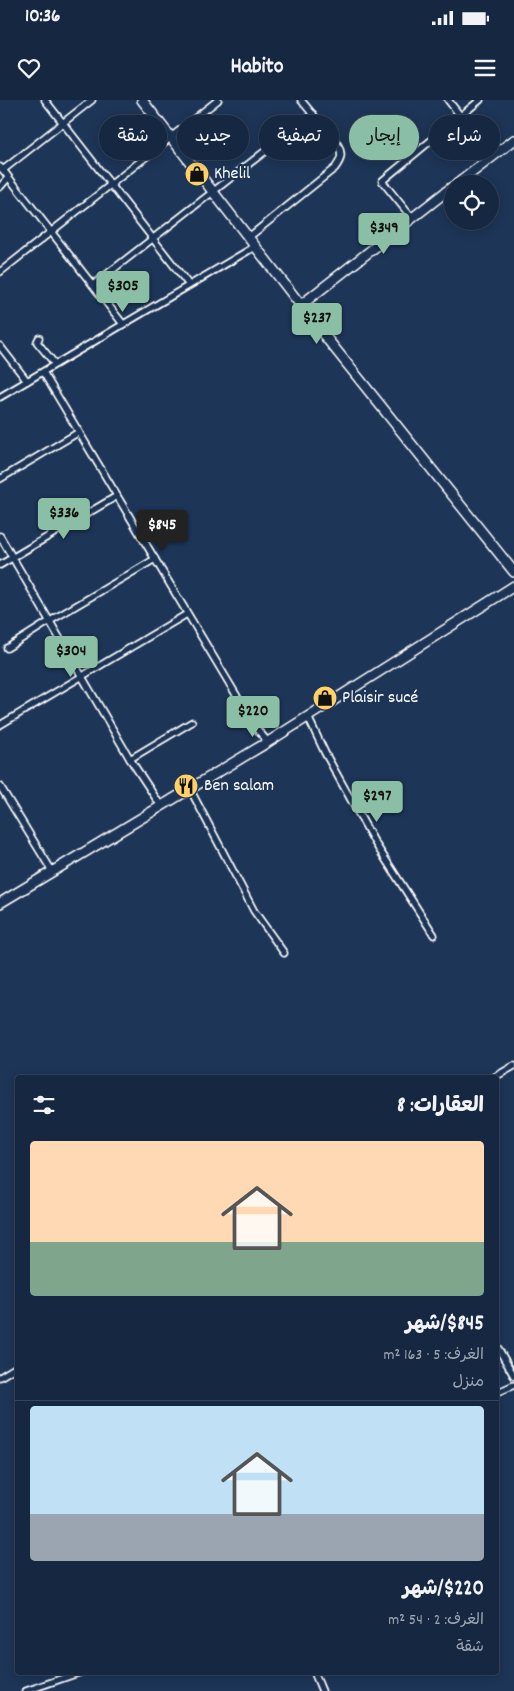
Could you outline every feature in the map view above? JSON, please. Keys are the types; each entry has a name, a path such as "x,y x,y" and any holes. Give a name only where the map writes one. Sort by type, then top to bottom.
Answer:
{"main road":[{"path":"142,100 301,305 514,572"},
{"path":"500,150 514,140"},
{"path":"468,175 487,160"},
{"path":"301,305 444,193"},
{"path":"0,903 268,742 514,586"}],"street":[{"path":"45,100 189,285"},
{"path":"92,100 63,124 1,169 123,324"},
{"path":"0,272 218,100"},
{"path":"249,237 339,164 341,155 338,145 301,100"},
{"path":"448,100 460,115"},
{"path":"462,115 480,100"},
{"path":"93,285 313,114"},
{"path":"412,218 382,181 429,142"},
{"path":"0,187 8,178"},
{"path":"0,397 256,246"},
{"path":"39,338 37,342 55,364"},
{"path":"0,346 27,381"},
{"path":"42,372 256,728 268,742"},
{"path":"0,479 78,432"},
{"path":"0,565 117,496"},
{"path":"0,536 130,759 161,806"},
{"path":"7,648 155,559"},
{"path":"0,725 187,614"},
{"path":"308,717 325,753 375,843 434,935"},
{"path":"130,759 192,722"},
{"path":"0,786 52,871"},
{"path":"190,788 254,911 284,953"},
{"path":"498,1075 514,1066"},
{"path":"499,1350 514,1376"},
{"path":"0,1377 15,1368"},
{"path":"499,1392 514,1385"},
{"path":"26,1691 71,1675"},
{"path":"315,1675 322,1691"}],"place":[{"name":"Khelil","path":"197,174"},
{"name":"Plaisir sucé","path":"325,698"},
{"name":"Ben salam","path":"186,786"}]}
